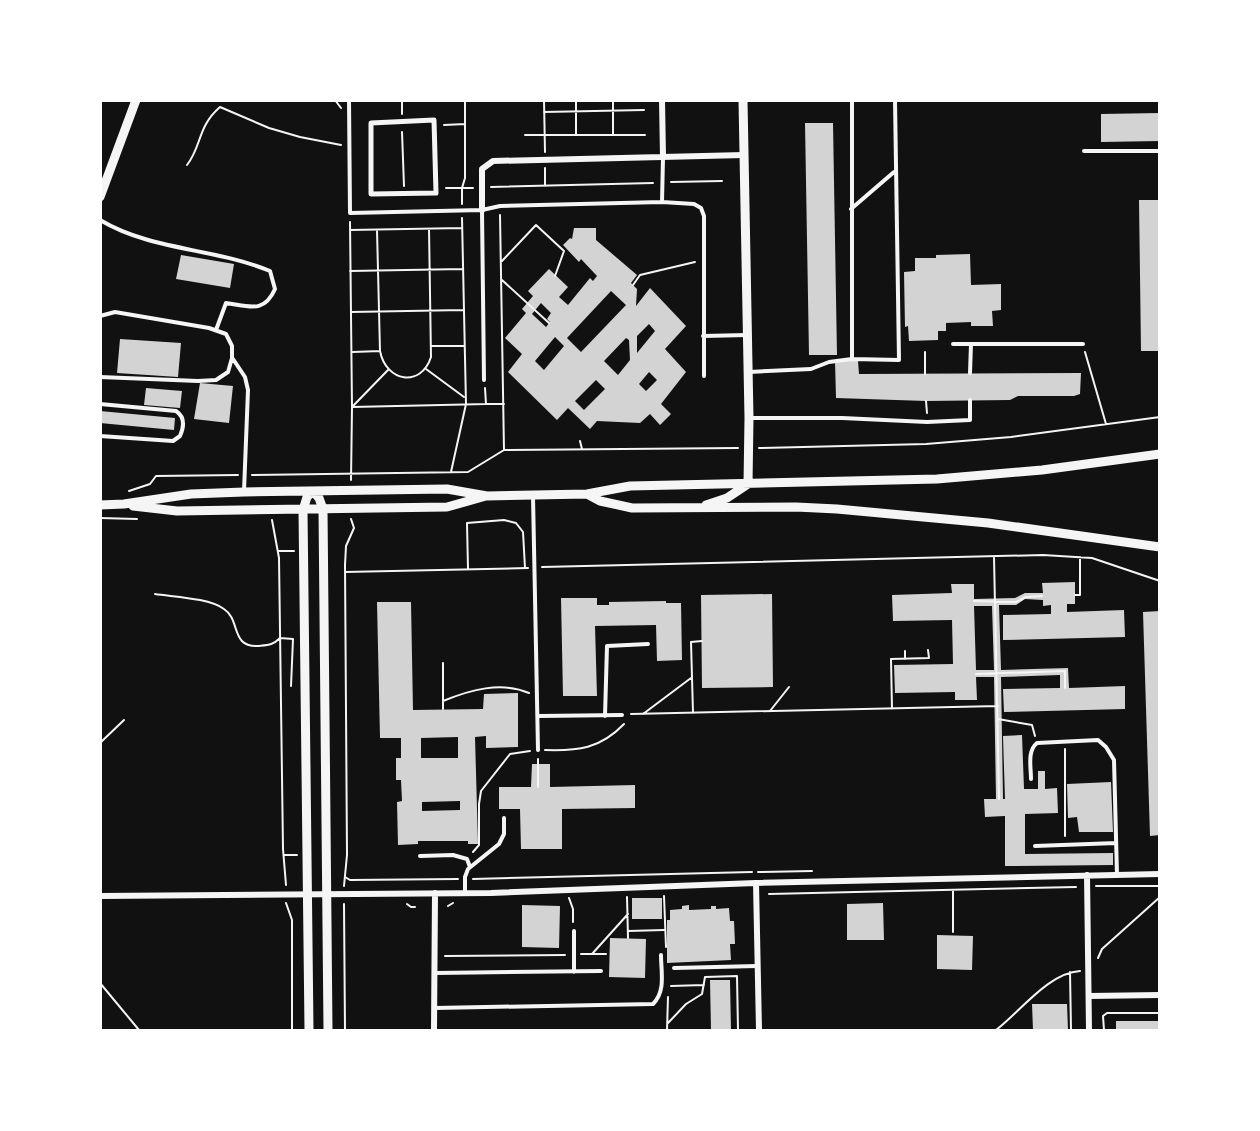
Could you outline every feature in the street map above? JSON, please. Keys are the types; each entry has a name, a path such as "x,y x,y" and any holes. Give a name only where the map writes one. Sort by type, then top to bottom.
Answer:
{"street":[{"path":"100,197 136,100"},
{"path":"662,100 663,157"},
{"path":"743,100 749,418 748,484"},
{"path":"434,120 436,193 371,194 371,123 402,122 434,120"},
{"path":"482,210 482,169 498,160 744,155"},
{"path":"100,505 124,504 191,494 244,492 447,489 487,496 587,494 630,486 882,482 1042,470 1160,454"},
{"path":"689,508 722,500 748,484"},
{"path":"313,491 319,498 322,509 328,1030"},
{"path":"309,1030 303,510 307,497 313,491"},
{"path":"587,494 600,501 632,508 837,509 988,523 1157,548"},
{"path":"124,504 152,510 177,511 447,507 487,496"},
{"path":"100,896 465,893 756,883 1160,874"},
{"path":"1087,875 1089,1030"},
{"path":"756,883 759,1030"},
{"path":"434,1030 435,893"},
{"path":"1089,996 1160,995"}],"lane":[{"path":"349,100 350,213 462,211 500,206 662,202 694,204 701,208 704,216 704,376"},
{"path":"852,100 852,359"},
{"path":"748,372 811,369 829,362 852,359 899,360 895,100"},
{"path":"1084,151 1160,151"},
{"path":"662,202 663,157"},
{"path":"851,209 895,171"},
{"path":"482,210 484,380"},
{"path":"100,220 113,228 168,246 248,261 270,271 275,289 270,300 259,307 226,303 216,330"},
{"path":"100,316 115,312 209,328 225,334 232,346 232,358 228,372 216,380 100,376"},
{"path":"703,336 747,335"},
{"path":"953,344 1083,344"},
{"path":"970,373 971,344"},
{"path":"232,358 245,377 248,390 244,492"},
{"path":"749,418 842,417 927,422 970,420 970,400"},
{"path":"100,404 176,411 182,418 183,424 180,436 172,441 100,436"},
{"path":"533,495 538,750"},
{"path":"605,716 607,646 648,644"},
{"path":"538,716 622,715"},
{"path":"1031,779 1031,752 1037,743 1098,740 1106,747 1114,760 1118,874"},
{"path":"465,893 465,877 470,867 499,844 504,834 504,818"},
{"path":"1035,846 1116,843"},
{"path":"420,856 453,855 467,859 470,867"},
{"path":"574,931 574,972"},
{"path":"434,1008 652,1004 660,997 661,955"},
{"path":"674,969 758,966"},
{"path":"434,973 601,971"}],"path":[{"path":"451,472 465,404 462,188 465,178 465,100"},
{"path":"544,100 544,152"},
{"path":"613,100 613,135"},
{"path":"576,101 576,135"},
{"path":"187,165 210,115 220,107 269,128 350,147"},
{"path":"544,112 644,110"},
{"path":"402,122 404,189"},
{"path":"525,135 645,135"},
{"path":"545,166 545,186"},
{"path":"436,188 722,181"},
{"path":"500,206 504,450"},
{"path":"350,213 351,474"},
{"path":"501,261 536,225 565,250 555,276"},
{"path":"349,231 462,228"},
{"path":"377,230 380,351 384,367 402,377 412,377 426,369 431,357 429,229"},
{"path":"633,285 640,275 703,260"},
{"path":"350,271 463,269"},
{"path":"502,280 549,323"},
{"path":"351,312 464,310"},
{"path":"1083,344 1106,424"},
{"path":"432,346 464,346"},
{"path":"351,352 380,351"},
{"path":"925,352 926,374"},
{"path":"426,369 465,398"},
{"path":"352,406 388,370"},
{"path":"484,380 486,404"},
{"path":"927,401 927,422"},
{"path":"352,406 504,404"},
{"path":"759,448 926,444 1011,437 1160,417"},
{"path":"580,441 582,449"},
{"path":"128,492 150,484 156,476 468,472 504,450 737,447"},
{"path":"272,519 272,528 279,551 285,878"},
{"path":"345,572 526,568 523,532 516,523 504,520 467,523 468,569"},
{"path":"344,880 347,855 345,550 354,528 351,522"},
{"path":"279,551 294,550"},
{"path":"339,550 345,550"},
{"path":"994,557 999,799"},
{"path":"1075,595 1080,595 1080,557"},
{"path":"542,567 1080,557 1092,558 1160,581"},
{"path":"155,594 211,603 224,609 231,615 237,634 244,644 251,646 273,644 280,638 293,639 291,686"},
{"path":"974,601 1016,602 1026,597 1042,596"},
{"path":"693,713 691,642 702,641"},
{"path":"892,708 891,659 928,658 928,650"},
{"path":"905,651 905,658"},
{"path":"443,663 443,709"},
{"path":"976,674 1065,671 1065,688"},
{"path":"643,714 691,678"},
{"path":"770,711 789,687"},
{"path":"443,701 473,689 489,688 516,689 537,697"},
{"path":"622,715 998,706"},
{"path":"467,859 479,845 478,804 481,791 510,754 538,750 590,748 602,743 633,714"},
{"path":"998,719 1032,725 1037,743"},
{"path":"100,743 124,720"},
{"path":"1065,742 1065,845"},
{"path":"538,764 538,787"},
{"path":"284,855 299,855"},
{"path":"337,855 347,855"},
{"path":"1095,886 1160,886"},
{"path":"769,894 1076,887"},
{"path":"952,890 953,932"},
{"path":"664,896 666,949"},
{"path":"627,897 628,938"},
{"path":"1097,961 1102,949 1160,897"},
{"path":"569,898 573,909 574,931"},
{"path":"344,903 345,1030"},
{"path":"286,906 292,920 292,1030"},
{"path":"592,954 628,914"},
{"path":"628,931 665,930"},
{"path":"445,956 570,954"},
{"path":"581,954 606,954"},
{"path":"996,1030 1058,977 1070,972 1088,971"},
{"path":"1070,972 1071,1030"},
{"path":"668,1023 686,1004 702,994 705,977 737,976 738,1030"},
{"path":"100,983 139,1030"},
{"path":"668,986 704,985"},
{"path":"668,995 668,1030"},
{"path":"1104,1030 1103,1016 1107,1014 1160,1013"}],"building":[{"path":"1160,113 1160,141 1101,142 1101,114"},
{"path":"805,123 833,123 837,355 809,355"},
{"path":"1139,200 1160,200 1160,351 1141,351"},
{"path":"574,228 596,228 596,240 637,275 631,283 637,289 636,306 650,288 686,326 665,349 686,372 661,404 671,414 660,425 650,414 640,423 597,421 590,429 568,408 557,420 508,372 522,354 505,338 526,313 522,309 533,296 528,291 549,269 568,287 559,297 568,305 590,278 593,281 597,276 563,245 570,238 572,239","holes":["611,291 626,305 581,352 567,338","541,303 551,313 547,319 550,322 546,327 532,314","649,324 655,331 637,353 637,336","555,337 564,346 544,370 535,361","626,338 629,340 630,360 618,375 604,361","649,372 657,380 646,391 639,384","596,380 605,389 584,410 575,401"]},
{"path":"970,254 971,285 1001,284 1001,310 992,311 993,326 971,326 971,322 946,323 946,331 938,331 938,340 909,341 908,326 905,327 904,272 915,271 915,258"},
{"path":"181,255 234,264 230,288 176,279"},
{"path":"120,339 181,343 178,377 117,373"},
{"path":"835,361 858,361 859,374 1081,373 1080,394 1074,396 1018,396 1010,400 926,401 836,398"},
{"path":"200,383 233,386 229,423 194,419"},
{"path":"146,388 182,391 180,408 144,405"},
{"path":"100,411 175,418 174,430 100,423"},
{"path":"1075,582 1075,604 1067,604 1067,612 1124,610 1125,637 1003,640 1003,615 1051,614 1051,605 1043,606 1043,600 1025,599 1016,605 999,605 1001,670 1068,668 1069,688 1125,686 1125,709 1004,712 1003,689 1060,688 1060,675 1001,677 1003,799 1005,799 1003,736 1022,735 1024,789 1038,789 1038,771 1045,771 1045,789 1057,788 1058,813 1025,814 1025,854 1113,853 1113,865 1005,866 1005,816 985,817 984,799 996,799 994,677 976,677 977,700 955,700 955,692 895,693 894,665 953,664 952,620 893,621 892,595 952,593 951,584 974,584 974,599 1015,598 1025,593 1043,593 1042,583","holes":["974,606 992,606 994,670 976,670"]},
{"path":"772,594 773,687 702,688 701,595"},
{"path":"561,598 597,598 597,605 609,605 609,602 681,603 682,660 657,661 656,625 595,626 597,696 563,696"},
{"path":"377,602 411,602 413,710 483,709 484,694 518,693 518,747 486,748 486,736 475,737 478,844 468,844 468,841 418,841 418,844 398,845 397,802 402,801 401,780 396,780 396,758 401,758 401,738 380,738","holes":["458,737 458,758 421,758 421,738","460,801 460,810 422,811 422,802"]},
{"path":"1160,611 1160,835 1150,836 1143,612"},
{"path":"532,764 550,764 550,787 635,785 635,808 562,809 562,849 521,849 520,809 499,809 499,787 531,787"},
{"path":"1111,782 1113,832 1079,832 1077,817 1068,818 1067,784"},
{"path":"632,898 662,898 662,919 632,919"},
{"path":"883,903 884,940 847,940 847,904"},
{"path":"522,905 560,906 559,948 522,947"},
{"path":"689,905 689,910 711,909 711,906 716,906 716,909 729,908 730,921 734,921 735,944 730,944 731,960 667,963 667,920 670,920 670,910 682,909 682,906"},
{"path":"937,935 973,936 972,970 937,969"},
{"path":"610,938 646,939 645,978 609,977"},
{"path":"710,980 730,980 731,1030 711,1030"},
{"path":"1032,1004 1067,1004 1068,1030 1033,1030"},
{"path":"1116,1021 1160,1021 1160,1030 1116,1030"}]}
